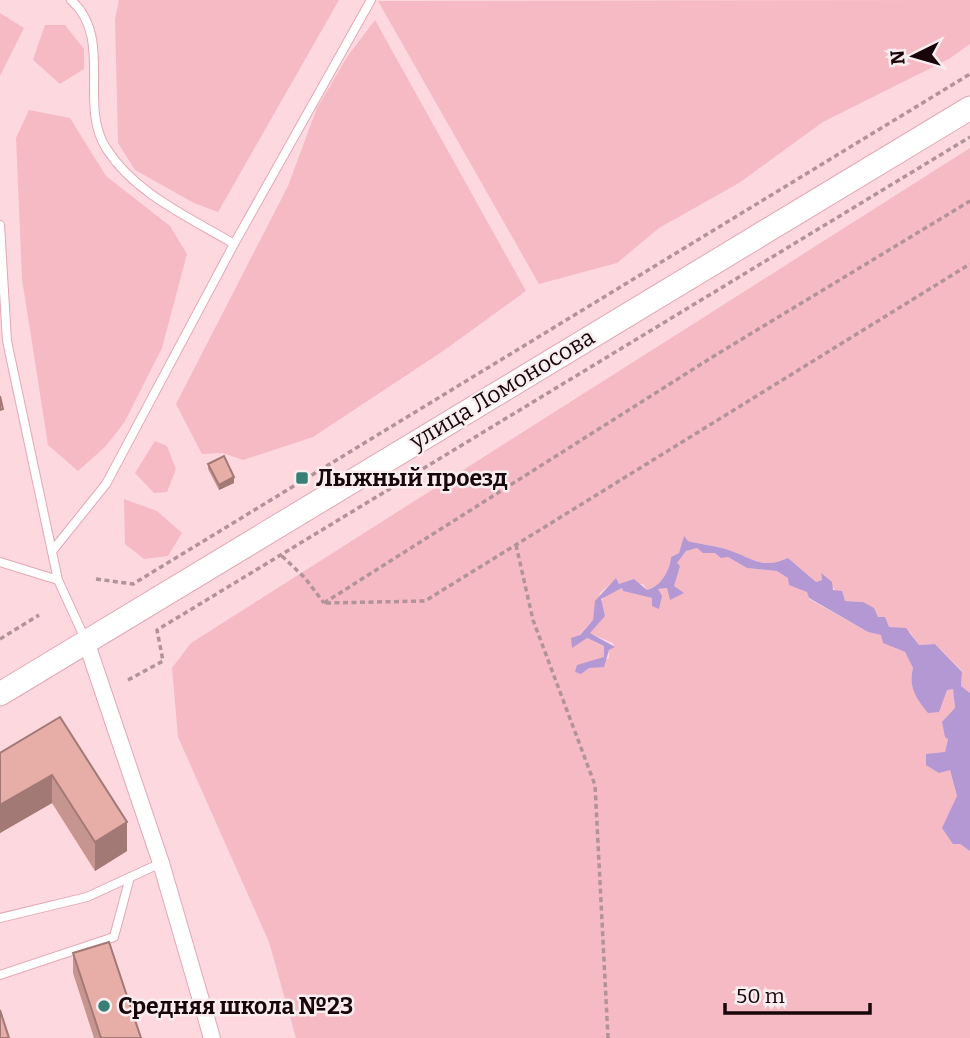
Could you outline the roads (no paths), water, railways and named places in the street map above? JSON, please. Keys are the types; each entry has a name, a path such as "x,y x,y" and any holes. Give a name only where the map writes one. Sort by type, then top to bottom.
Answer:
{"street":[{"name":"улица Ломоносова","path":"0,694 970,108"},
{"path":"86,641 161,863 212,1038"}],"lane":[{"path":"71,0 94,41 94,113 104,146 135,184 234,244"},
{"path":"53,550 106,484 234,244 371,0"},
{"path":"0,225 7,341 58,580 86,641"},
{"path":"0,562 58,580"},
{"path":"0,918 87,897 161,863"},
{"path":"0,975 114,937 130,877"}],"place":[{"name":"Лыжный проезд","path":"302,478"},
{"name":"Средняя школа №23","path":"104,1006"}]}
